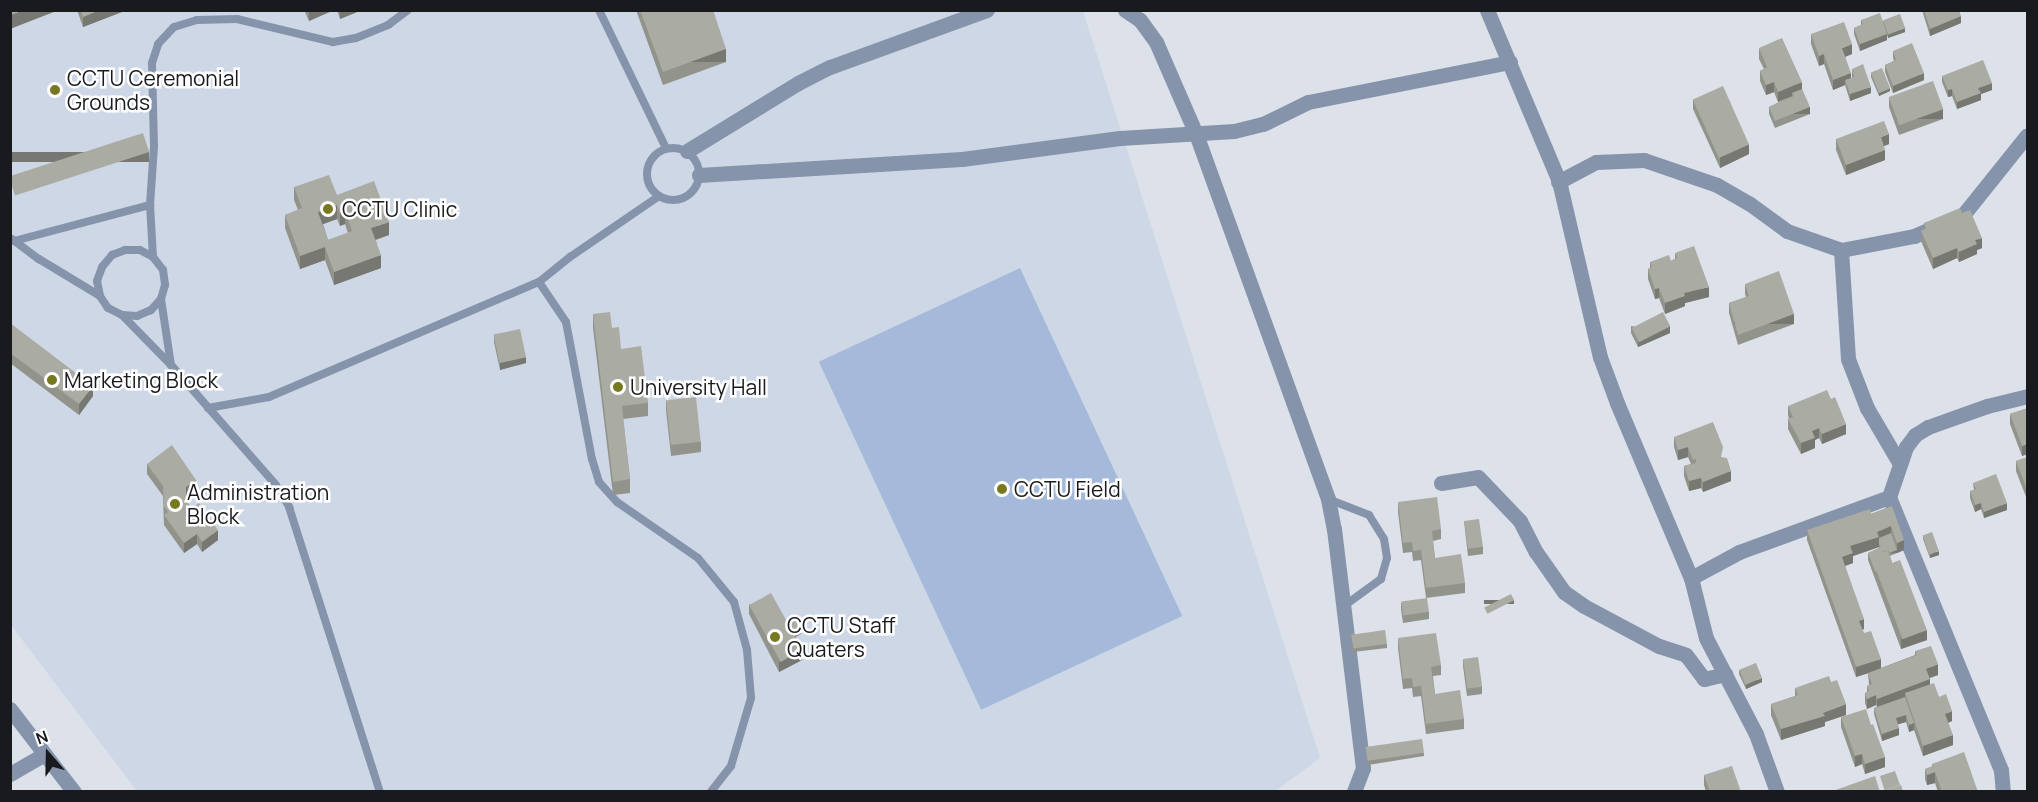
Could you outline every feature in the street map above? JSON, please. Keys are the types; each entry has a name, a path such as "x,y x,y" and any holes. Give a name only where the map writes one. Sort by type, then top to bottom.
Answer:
{"street":[{"path":"687,151 798,83 830,67 987,10"},
{"path":"1125,10 1140,21 1156,42 1196,134 1328,498 1344,606 1363,768 1354,792"},
{"path":"1487,10 1558,182 1600,357 1617,403 1691,578 1706,638 1756,734 1777,792"},
{"path":"699,175 962,159 1120,138 1196,134 1263,124 1308,102 1510,62"},
{"path":"1558,182 1596,162 1644,160 1717,185 1750,204 1786,231 1841,250 1914,236 1963,215 2027,135"},
{"path":"1841,250 1848,358 1867,408 1900,464"},
{"path":"2003,792 2001,770 1889,497 1906,447 1915,435 1928,427 1987,406 2028,396"},
{"path":"1441,483 1478,477 1520,521 1536,552 1564,592 1584,606 1659,646 1686,655 1704,679 1725,674"},
{"path":"1691,578 1738,552 1889,497"},
{"path":"10,709 74,792"},
{"path":"10,774 44,754"}],"lane":[{"path":"153,257 150,206 154,146 152,63 158,44 174,27 197,20 237,19 333,42 356,38 388,25 408,10"},
{"path":"599,10 666,148"},
{"path":"666,148 687,151 694,157 699,175 698,183 686,197 668,199 660,196 652,189 647,170 650,161 666,148"},
{"path":"208,408 269,397 538,282 570,257 660,196"},
{"path":"12,240 150,206"},
{"path":"12,240 100,296 108,308 122,315 171,365 276,485 289,507 380,792"},
{"path":"100,296 98,281 100,274 112,255 125,250 140,250 153,257 162,270 165,285 161,299 171,365"},
{"path":"538,282 566,322 592,459 599,482 617,502 699,558 734,602 747,650 751,698 731,766 711,792"},
{"path":"122,315 137,316 151,310 161,299"},
{"path":"1328,498 1369,515 1384,539 1387,558 1381,579 1344,606"}],"shaded area":[{"path":"11,11 1083,11 1320,758 1274,792 137,791 11,625"},
{"name":"CCTU Field","path":"1020,268 1182,616 981,710 819,362"}],"building":[{"path":"10,10 24,10 10,15"},
{"path":"81,10 100,10 83,17"},
{"path":"640,10 713,10 726,49 663,72"},
{"path":"1924,10 1959,10 1961,16 1930,29"},
{"path":"1880,13 1887,34 1860,44 1854,28 1863,24 1861,20"},
{"path":"1900,14 1905,28 1888,34 1883,20"},
{"path":"1844,22 1852,44 1842,48 1851,73 1833,80 1824,54 1819,56 1811,34"},
{"path":"1782,38 1802,82 1778,92 1774,82 1766,85 1760,71 1767,67 1759,48"},
{"path":"1912,43 1924,73 1893,86 1885,65 1896,60 1893,51"},
{"path":"1983,60 1992,83 1978,88 1981,93 1957,102 1952,89 1948,90 1942,76"},
{"path":"1863,64 1871,87 1850,94 1845,80 1854,77 1852,69"},
{"path":"1882,68 1890,88 1879,93 1871,72"},
{"path":"1933,81 1943,109 1899,125 1889,97"},
{"path":"1723,86 1749,144 1719,158 1693,99"},
{"path":"1802,89 1810,107 1775,121 1769,107 1794,96 1792,93"},
{"path":"1884,121 1889,134 1881,137 1885,150 1846,165 1836,139"},
{"path":"143,133 149,152 15,196 10,176"},
{"path":"329,175 337,195 374,181 389,222 371,228 381,255 334,272 325,247 300,256 285,215 302,208 294,187","holes":["337,205 340,213 345,211 352,231 328,240 318,212"]},
{"path":"1960,208 1962,213 1970,210 1982,238 1975,240 1977,244 1959,252 1957,248 1933,258 1921,231 1926,228 1924,223"},
{"path":"1694,246 1709,287 1684,293 1685,296 1665,303 1659,288 1655,289 1648,269 1652,267 1650,262 1669,255 1671,261 1677,258 1675,253"},
{"path":"1779,271 1794,314 1738,335 1729,303 1749,296 1745,284"},
{"path":"610,312 612,328 619,327 621,349 641,346 648,403 622,406 630,479 613,482 593,314"},
{"path":"1663,312 1670,326 1639,342 1632,328"},
{"name":"Marketing Block","path":"10,323 93,386 79,404 10,353"},
{"path":"520,329 526,357 500,363 494,335"},
{"path":"1827,390 1831,399 1835,397 1846,424 1822,434 1819,428 1812,431 1815,438 1801,443 1788,419 1793,417 1788,406"},
{"path":"696,397 701,442 671,445 666,400"},
{"path":"2028,408 2028,444 2022,446 2010,414"},
{"path":"1713,422 1723,447 1721,457 1727,458 1731,471 1703,482 1701,478 1689,481 1684,466 1696,463 1696,459 1693,460 1688,447 1678,450 1674,437"},
{"name":"Administration Block","path":"172,445 196,480 186,487 186,501 192,508 199,503 218,530 202,542 197,534 184,543 164,515 168,512 164,506 163,486 147,464"},
{"path":"2028,457 2028,492 2016,461"},
{"path":"1996,474 2007,503 1984,512 1981,503 1975,505 1970,491 1976,489 1973,483"},
{"path":"1437,497 1441,529 1432,531 1435,558 1461,554 1465,583 1426,588 1421,550 1413,551 1412,542 1403,543 1398,502"},
{"path":"1892,506 1904,540 1897,543 1891,526 1877,532 1879,537 1850,546 1853,553 1842,557 1864,619 1859,621 1864,633 1871,631 1881,659 1856,667 1807,530 1870,509 1871,514"},
{"path":"1479,519 1483,547 1468,549 1464,521"},
{"path":"1932,532 1939,551 1929,554 1923,535"},
{"path":"1891,533 1897,550 1889,553 1888,550 1883,552 1879,538"},
{"path":"1881,547 1883,552 1888,550 1892,563 1876,570 1876,573 1868,553"},
{"path":"1900,560 1927,630 1903,639 1876,569"},
{"name":"CCTU Staff Quaters","path":"771,593 803,650 781,662 749,605"},
{"path":"1511,594 1514,600 1487,614 1484,608"},
{"path":"1427,598 1429,612 1403,615 1401,602"},
{"path":"793,616 801,631 794,635 786,620"},
{"path":"1385,630 1387,644 1353,649 1351,635"},
{"path":"1436,633 1441,665 1431,667 1435,694 1460,690 1464,719 1426,724 1421,686 1413,687 1412,678 1403,679 1398,638"},
{"path":"1931,646 1938,664 1926,669 1930,679 1877,699 1876,695 1867,699 1865,693 1869,691 1867,686 1872,684 1868,673 1917,655 1915,651"},
{"path":"1478,657 1482,687 1467,689 1463,659"},
{"path":"1756,663 1762,678 1745,685 1739,670"},
{"path":"1829,676 1831,682 1837,680 1846,704 1823,713 1825,716 1781,729 1771,704 1798,695 1795,688"},
{"path":"1934,683 1939,697 1946,694 1952,711 1945,714 1953,735 1923,746 1905,693"},
{"path":"1905,697 1914,723 1909,725 1906,715 1896,718 1899,728 1882,734 1874,708"},
{"path":"1866,709 1885,757 1865,764 1862,754 1855,756 1841,717"},
{"path":"1422,739 1424,753 1368,761 1366,747"},
{"path":"1964,752 1978,792 1942,792 1935,772 1927,775 1925,769"},
{"path":"1732,766 1741,792 1710,792 1704,775"},
{"path":"1895,771 1900,785 1885,792 1880,776"},
{"path":"1875,776 1880,792 1830,792"},
{"path":"1901,785 1903,792 1886,792 1886,790"}],"place":[{"name":"CCTU Ceremonial Grounds","path":"55,90"},
{"name":"CCTU Clinic","path":"328,209"},
{"name":"Marketing Block","path":"52,380"},
{"name":"University Hall","path":"618,387"},
{"name":"CCTU Field","path":"1002,489"},
{"name":"Administration Block","path":"175,504"},
{"name":"CCTU Staff Quaters","path":"775,637"}]}
